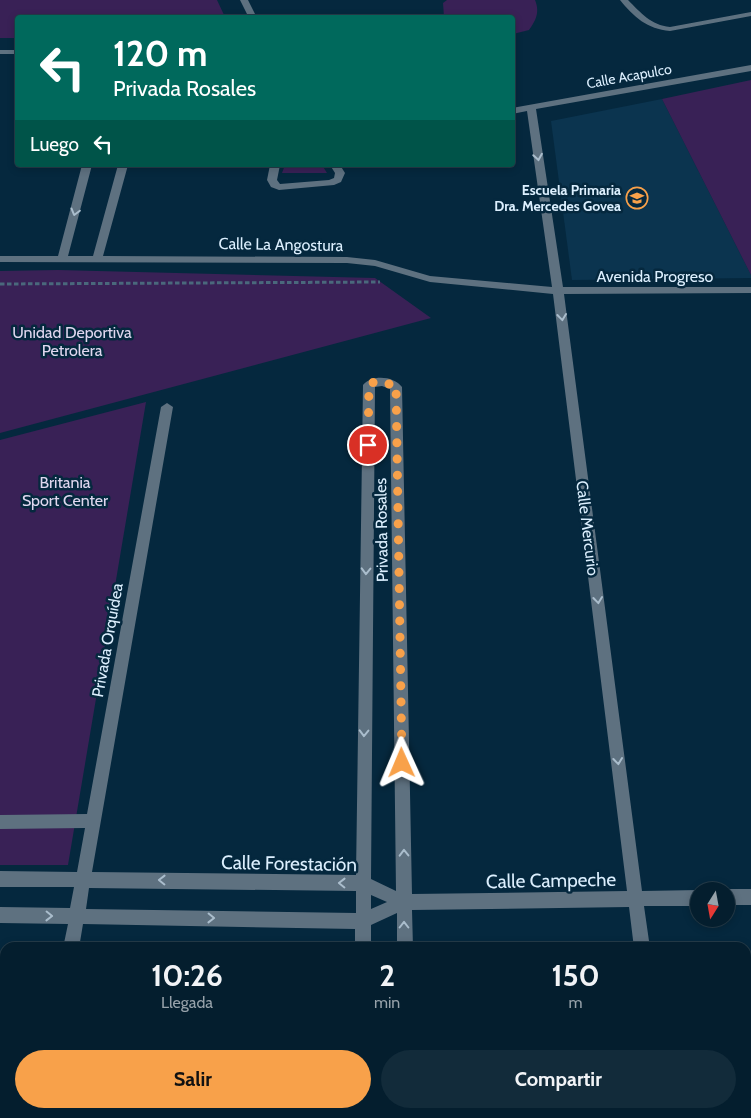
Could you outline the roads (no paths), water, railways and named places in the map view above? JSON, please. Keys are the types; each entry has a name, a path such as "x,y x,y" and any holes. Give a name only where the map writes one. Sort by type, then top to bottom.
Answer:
{"street":[{"path":"244,0 252,15"},
{"path":"624,0 648,25 659,29 670,29 751,14"},
{"path":"0,52 15,52"},
{"name":"Calle Acapulco","path":"515,111 751,68"},
{"name":"Calle Mercurio","path":"531,108 558,291 641,942"},
{"path":"62,259 86,167"},
{"path":"97,258 122,167"},
{"path":"275,167 272,180 274,185 279,188 331,183 338,180 340,173 336,167"},
{"name":"Calle La Angostura","path":"0,259 360,260 430,280 558,291"},
{"name":"Avenida Progreso","path":"558,291 751,290"},
{"name":"Privada Rosales","path":"362,883 369,385 374,382 392,383 396,387 404,902"},
{"name":"Privada Orquídea","path":"72,942 167,407"},
{"path":"0,822 93,820"},
{"name":"Calle Forestación","path":"0,879 362,883 404,902"},
{"path":"362,883 363,942"},
{"path":"735,897 751,897"},
{"name":"Calle Campeche","path":"404,902 690,898"},
{"path":"0,915 363,921 404,902 405,942"}],"place":[{"name":"Escuela Primaria Dra. Mercedes Govea","path":"637,198"}],"park label":[{"name":"Unidad Deportiva Petrolera","path":"72,341"},
{"name":"Britania Sport Center","path":"65,491"}]}
